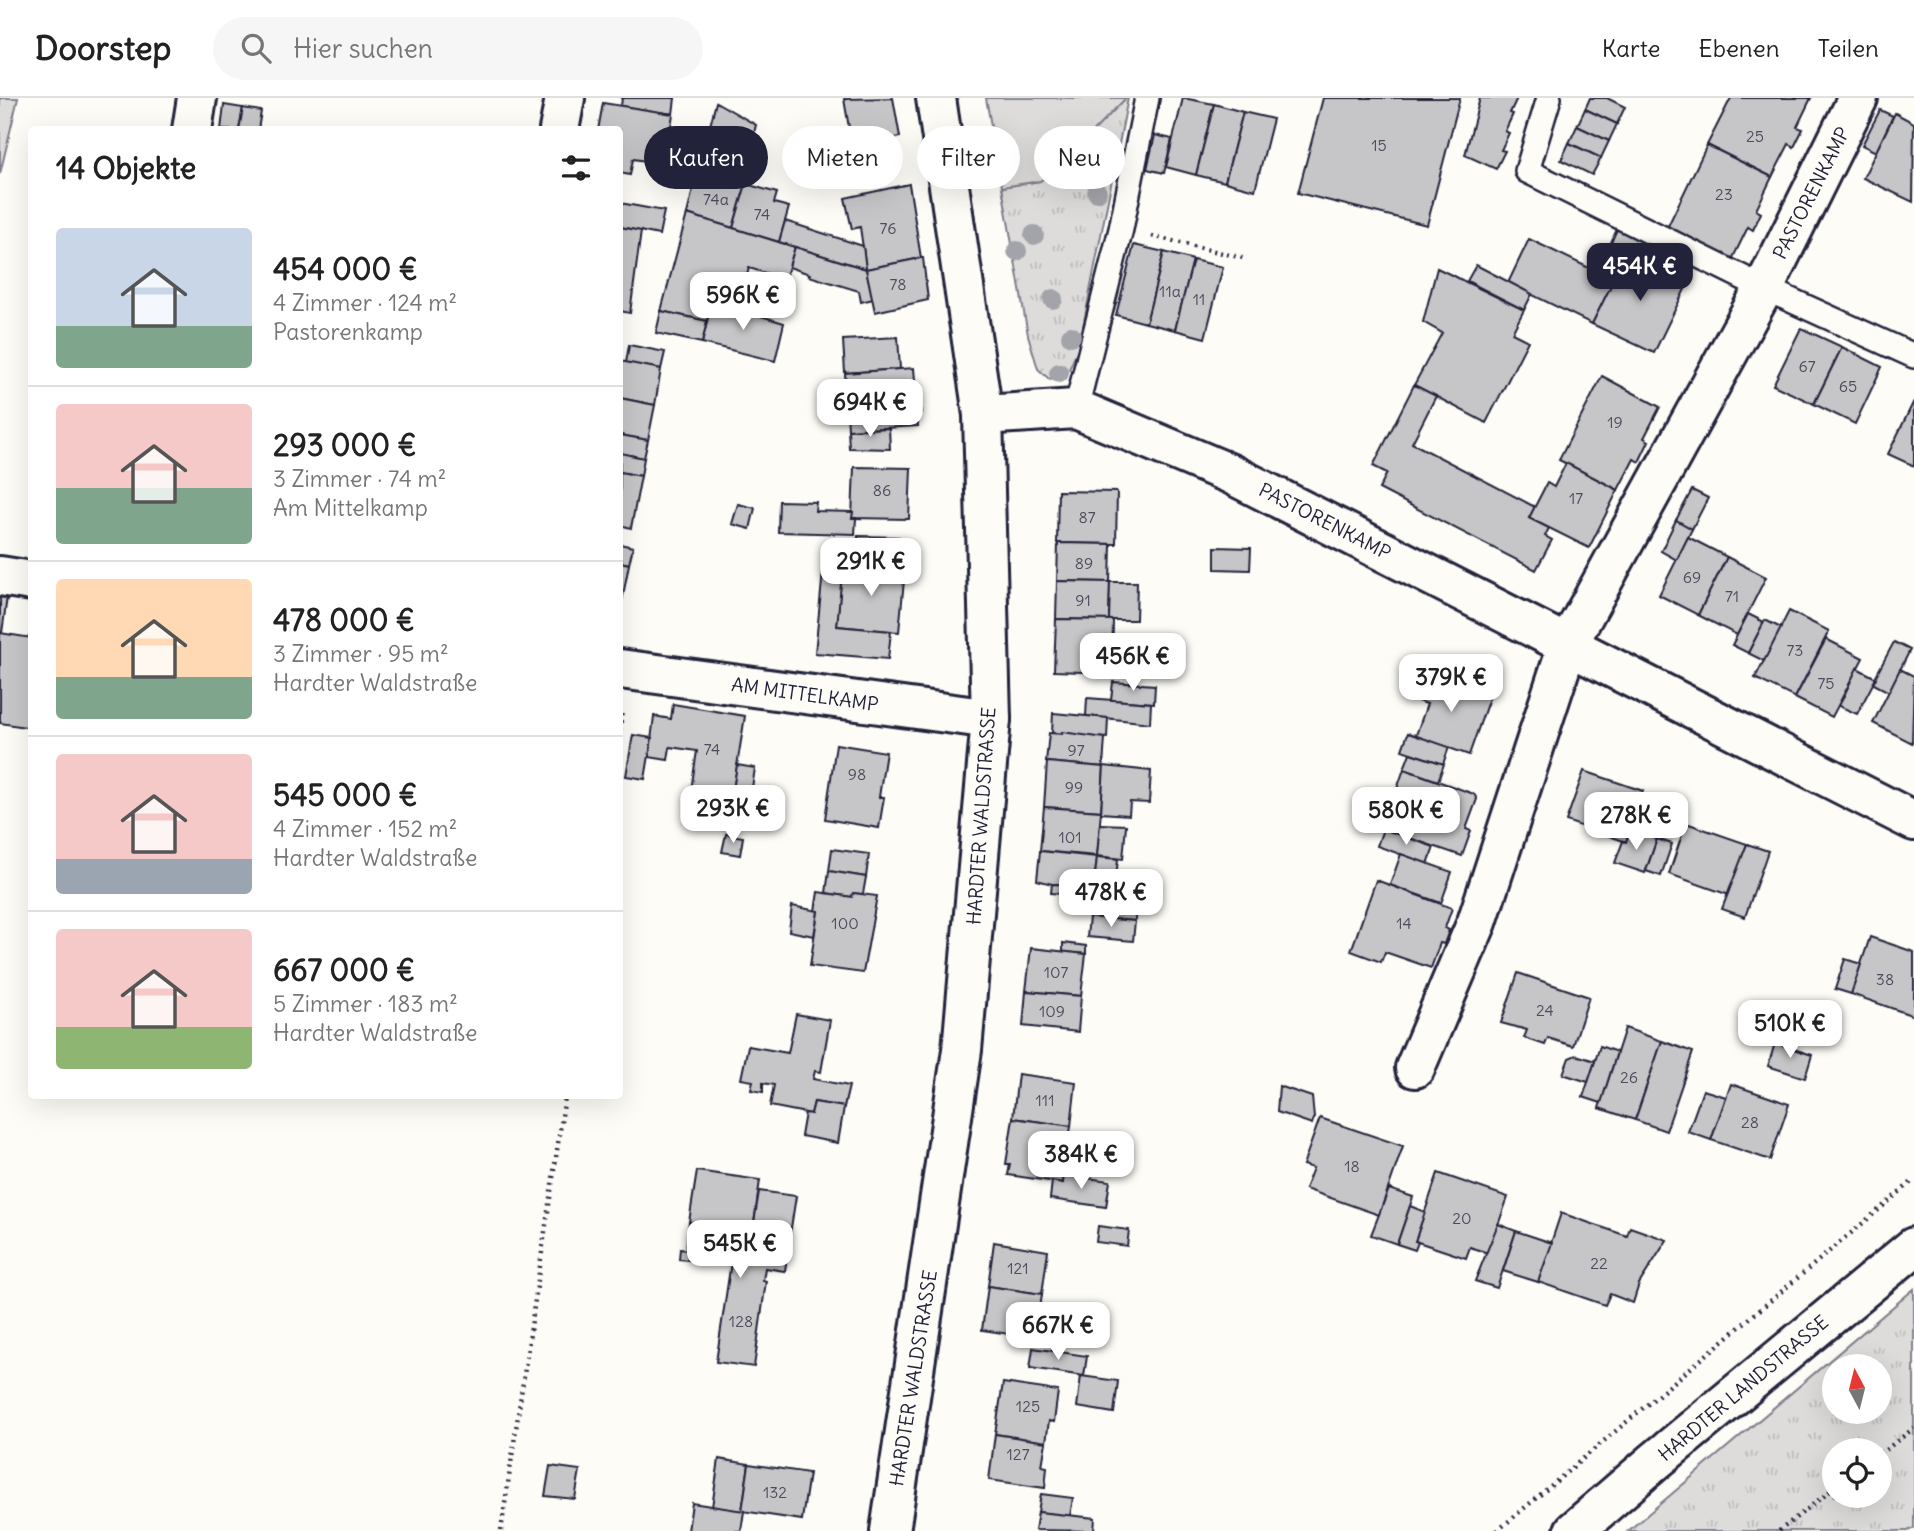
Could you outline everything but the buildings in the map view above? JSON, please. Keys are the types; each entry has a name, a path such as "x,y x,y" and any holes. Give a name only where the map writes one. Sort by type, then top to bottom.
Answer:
{"street":[{"path":"192,126 197,98"},
{"path":"560,126 565,98"},
{"name":"HARDTER WALDSTRASSE","path":"890,1531 962,1050 991,719 982,415 936,98"},
{"name":"PASTORENKAMP","path":"1415,1068 1477,922 1569,644 1764,288 1857,99"},
{"name":"PASTORENKAMP","path":"982,415 1076,409 1231,474 1914,821"},
{"path":"0,576 28,580"},
{"name":"AM MITTELKAMP","path":"623,669 991,719"},
{"name":"HARDTER LANDSTRASSE","path":"1574,1531 1914,1247"}],"lane":[{"path":"1076,409 1121,229 1147,98"},
{"path":"1549,98 1527,171 1764,288 1914,356"}],"path":[{"path":"1121,229 1243,258"},
{"path":"501,1531 565,1099"},
{"path":"1497,1531 1914,1180"},
{"path":"1892,1445 1914,1428"},
{"path":"1779,1531 1822,1497"}],"green space":[{"path":"0,98 18,98 0,174"},
{"path":"986,98 1126,98 1098,126 1034,126 1034,182 1020,184 1020,126 991,126"},
{"path":"1126,98 1128,98 1122,126 1098,126"},
{"path":"1034,182 1034,189 1110,189 1079,347 1066,376 1049,379 1038,369 1028,335 1002,189 1020,189 1020,184"},
{"path":"1914,1289 1914,1528 1908,1531 1628,1531 1822,1367 1822,1424 1892,1424 1892,1354 1837,1354"}]}
